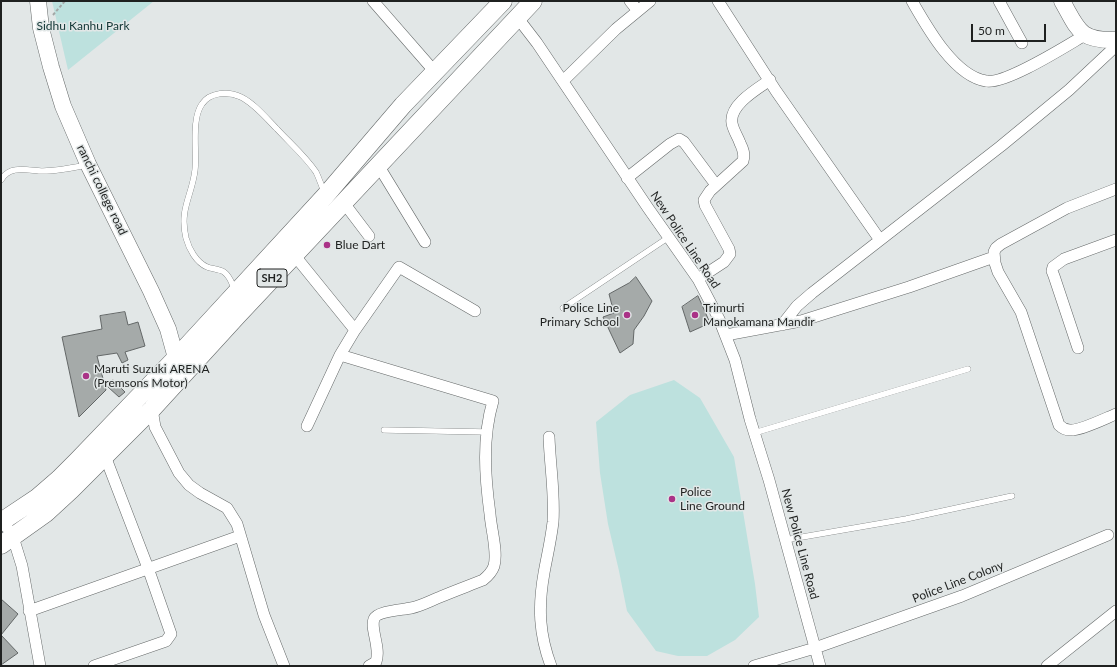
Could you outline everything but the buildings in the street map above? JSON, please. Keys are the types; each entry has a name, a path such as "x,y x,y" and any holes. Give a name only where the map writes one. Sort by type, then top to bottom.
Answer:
{"main road":[{"name":"SH2","path":"2,522 37,498 59,479 181,365 288,249 326,195 403,105 503,1"},
{"name":"SH2","path":"7,541 46,513 152,409 181,365 236,293 344,203 516,17 533,1"}],"street":[{"name":"ranchi college road","path":"38,1 41,28 63,106 88,164 151,291 168,329 181,365"},
{"path":"373,1 435,72"},
{"path":"630,1 638,11"},
{"path":"563,81 616,29 650,1"},
{"path":"718,1 770,80 880,240"},
{"path":"912,1 940,46 964,71 987,82 1005,79 1085,35"},
{"path":"999,1 1022,44"},
{"path":"1062,1 1079,30 1085,35 1096,39 1116,40"},
{"name":"New Police Line Road","path":"516,17 563,81 627,178 698,279 720,319 735,360 754,433 769,480 820,666"},
{"path":"782,324 802,302 1069,90 1116,46"},
{"path":"698,279 724,262 730,254 705,205 704,200 706,195 743,161 743,150 732,122 733,114 740,103 747,96 770,80"},
{"path":"627,178 670,144 679,139 684,142 716,186"},
{"path":"378,165 425,242"},
{"path":"1116,189 1066,208 1001,244 996,248 994,257 998,272 1022,312 1059,424 1064,429 1071,430 1116,414"},
{"path":"344,203 369,236"},
{"path":"1078,348 1052,271 1053,267 1064,259 1116,240"},
{"path":"288,249 354,330"},
{"path":"726,335 801,321 909,287 994,257"},
{"path":"307,426 340,355 354,330 399,268 475,311"},
{"path":"340,355 493,401 488,418 485,450 487,488 494,551 494,565 490,574 483,580 413,608 382,612 377,615 374,619 373,625 378,651 377,658 376,662 369,666"},
{"path":"152,409 155,427 179,473 189,485 200,494 227,508 237,524 264,615 284,666"},
{"path":"549,437 553,522 543,580 540,617 542,633 551,666"},
{"path":"94,666 166,641 171,634 148,568 105,456"},
{"path":"2,522 7,541 22,566 40,666"},
{"name":"Police Line Colony","path":"754,666 815,648 962,596 1108,535"},
{"path":"29,611 240,536"},
{"path":"1048,666 1116,611"}],"lane":[{"path":"236,293 230,278 225,272 206,266 192,254 186,240 183,224 184,211 194,178 196,160 195,137 198,113 202,104 209,97 219,94 231,94 241,97 253,105 304,157 316,173 326,195"},
{"path":"1,180 8,172 16,169 43,171 67,169 88,164"},
{"path":"563,308 669,237"},
{"path":"754,433 968,369"},
{"path":"384,430 487,432"},
{"path":"785,540 906,519 1012,496"}],"green space":[{"name":"Sidhu Kanhu Park","path":"52,1 154,1 68,70"},
{"name":"Police Line Ground","path":"674,380 700,398 734,457 759,617 735,640 707,656 678,656 656,651 627,611 608,524 600,473 596,422 630,395"}],"place":[{"name":"Blue Dart","path":"327,245"},
{"name":"Police Line Primary School","path":"627,315"},
{"name":"Trimurti Manokamana Mandir","path":"695,315"},
{"name":"Maruti Suzuki ARENA (Premsons Motor)","path":"86,376"},
{"name":"Police Line Ground","path":"672,499"}]}
